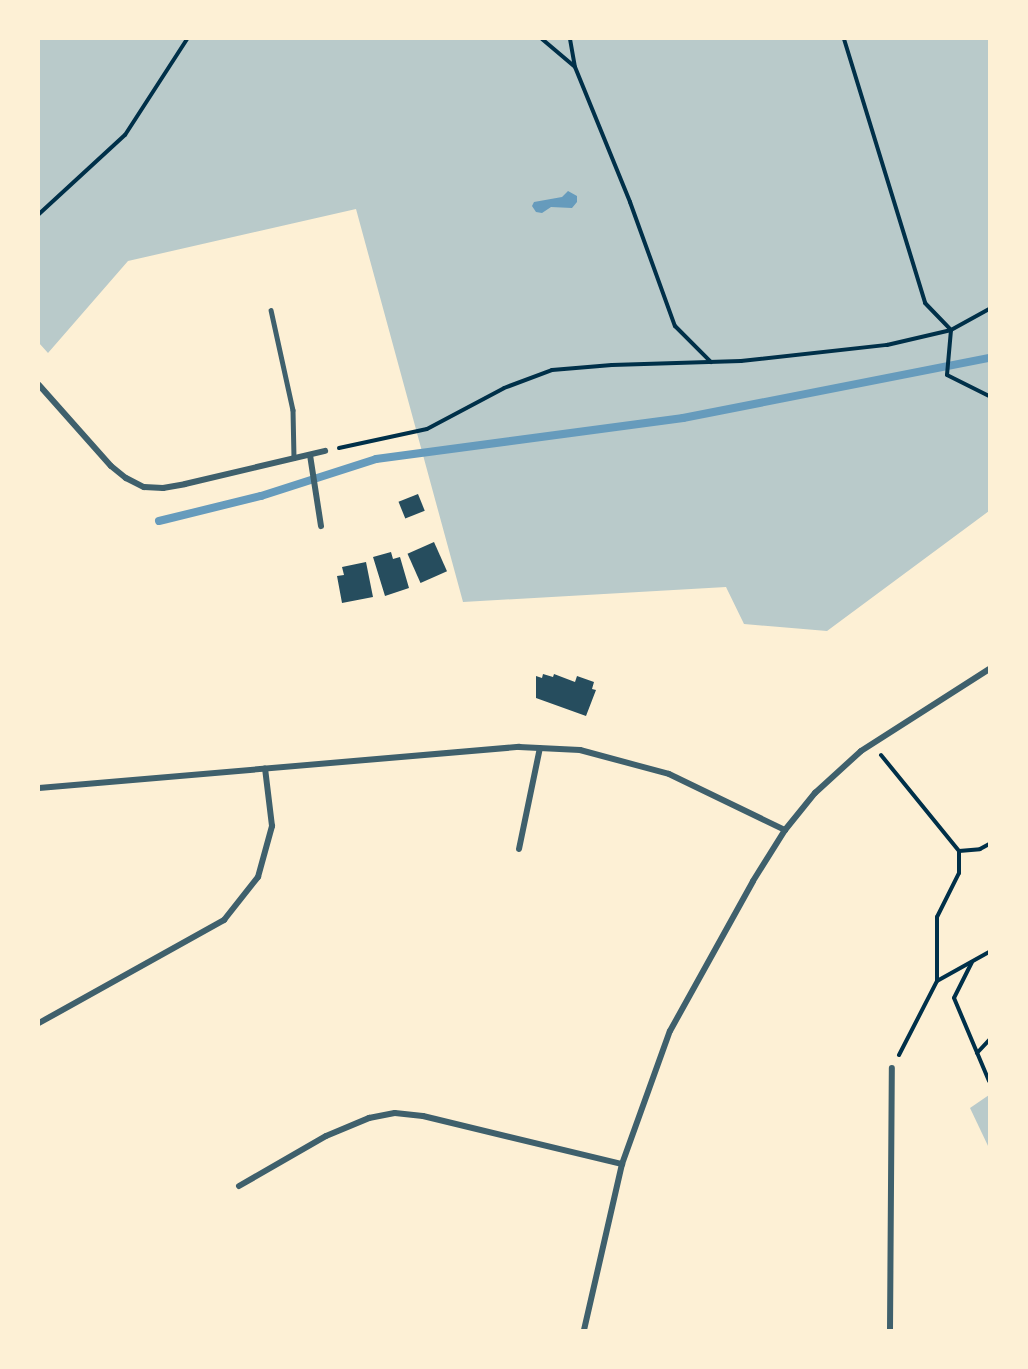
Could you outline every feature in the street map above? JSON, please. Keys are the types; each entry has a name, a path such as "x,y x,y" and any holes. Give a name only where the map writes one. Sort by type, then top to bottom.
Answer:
{"street":[{"path":"39,385 111,466 126,478 144,486 163,488 185,484 294,459 311,458 325,451"},
{"path":"311,458 321,526"},
{"path":"584,1330 622,1164 670,1031 712,951 785,830 815,793 861,752 989,669"},
{"path":"39,788 519,747 580,750 669,774 785,830"},
{"path":"519,849 540,748"},
{"path":"39,1023 224,920 258,877 272,826 265,768"},
{"path":"890,1330 892,1068"},
{"path":"239,1186 326,1136 369,1118 395,1113 423,1116 622,1164"}],"lane":[{"path":"271,310 293,410 294,459"}],"path":[{"path":"39,214 125,135 187,40 192,39"},
{"path":"542,39 575,67"},
{"path":"570,39 575,67 630,202 675,326 711,362"},
{"path":"844,39 925,303 951,330 947,375 989,396"},
{"path":"325,451 428,429 504,388 552,370 711,362 887,345 951,330 989,309"},
{"path":"873,744 959,851 959,873 938,918 937,981 892,1068"},
{"path":"959,851 980,849 989,844"},
{"path":"937,981 989,952"},
{"path":"972,961 954,998 989,1081"},
{"path":"977,1053 989,1040"}],"shaded area":[{"path":"39,39 989,39 989,511 827,631 744,624 726,587 463,602 356,209 128,261 48,353 39,343"},
{"path":"989,1095 989,1148 970,1108"}],"water":[{"path":"568,191 577,196 577,202 572,208 551,207 542,213 536,212 532,206 534,202 562,197"}],"building":[{"path":"418,494 425,511 405,519 399,502"},
{"path":"434,542 447,571 421,583 408,554"},
{"path":"391,552 393,559 400,557 409,588 385,596 373,557"},
{"path":"366,562 373,597 342,603 337,576 344,575 342,567"},
{"path":"543,674 553,677 554,674 575,682 577,676 594,682 592,689 596,690 586,716 536,698 536,676 542,678"}],"waterway":[{"path":"159,521 261,496 376,459 683,418 989,358"}]}
